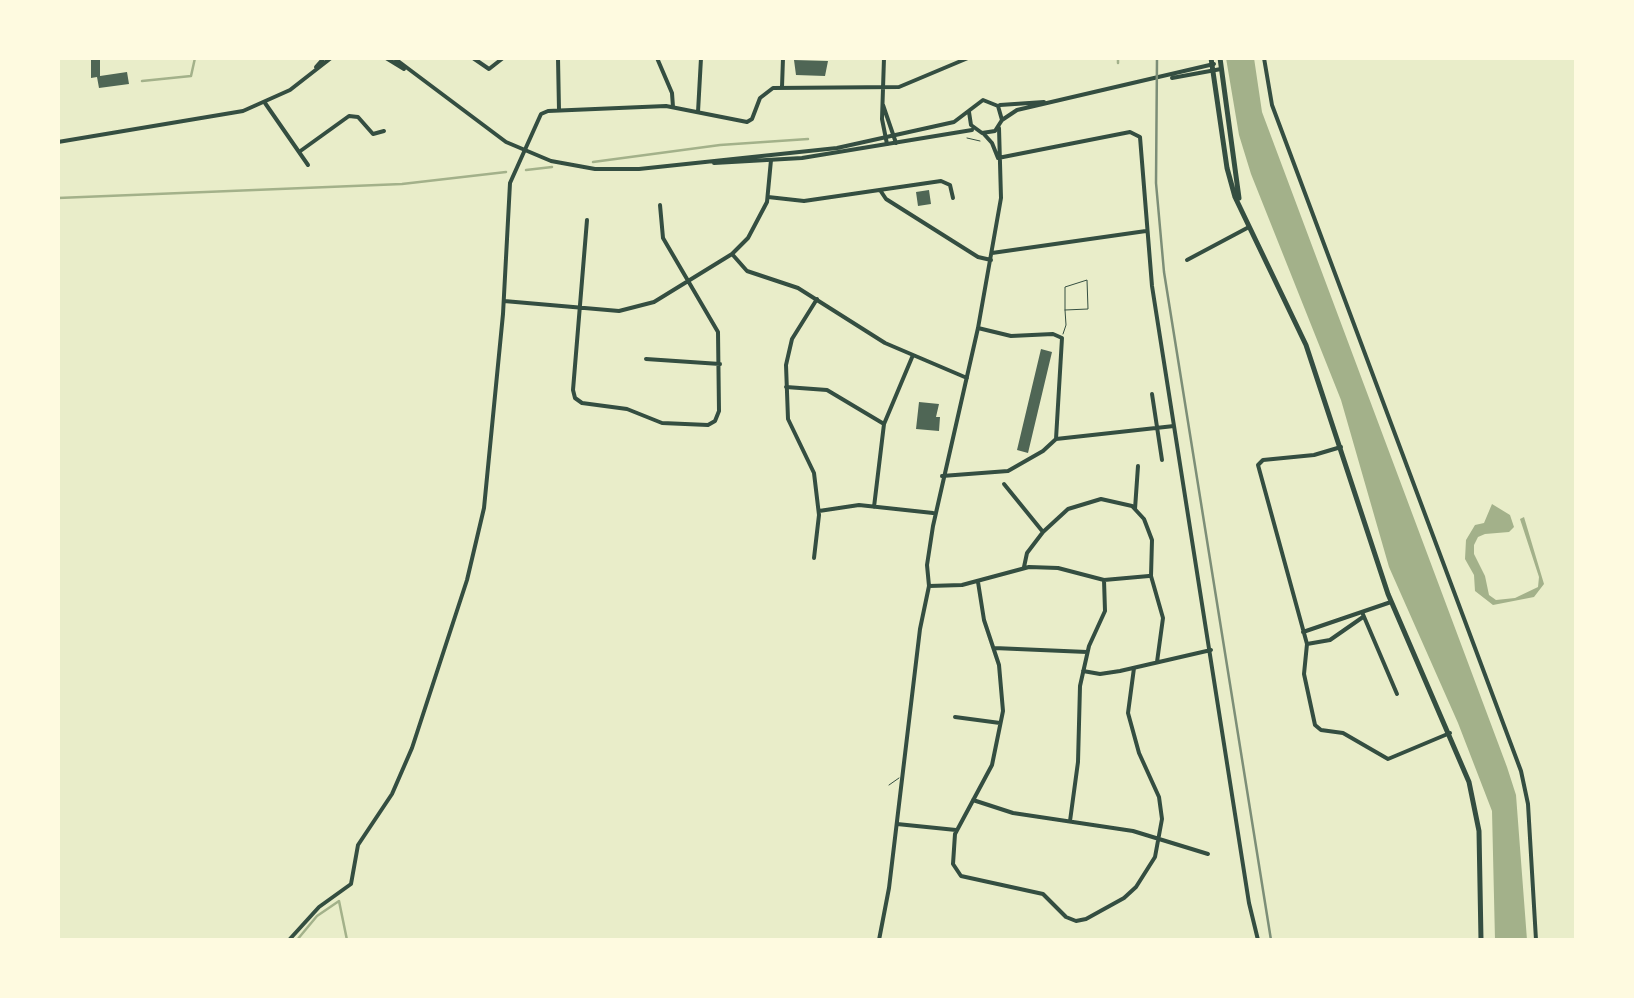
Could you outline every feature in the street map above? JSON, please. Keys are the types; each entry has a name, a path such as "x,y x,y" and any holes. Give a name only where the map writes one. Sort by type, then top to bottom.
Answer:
{"main road":[{"path":"1216,64 1228,174 1244,216 1303,337 1391,602 1460,756 1478,824 1481,940"}],"street":[{"path":"310,74 324,58"},
{"path":"58,142 218,117 264,103 331,58"},
{"path":"386,58 413,74"},
{"path":"394,58 502,140 567,165 602,170 771,158 976,130"},
{"path":"474,58 491,69 503,58"},
{"path":"558,58 559,110"},
{"path":"657,58 671,91 673,107"},
{"path":"698,112 701,58"},
{"path":"782,86 783,58"},
{"path":"884,58 886,141"},
{"path":"289,940 318,907 351,885 358,845 392,794 417,736 467,580 482,523 504,301 510,183 541,114 559,110 673,107 749,122 761,96 772,88 884,89 914,83 968,58"},
{"path":"1264,58 1272,105 1521,771 1528,800 1536,940"},
{"path":"999,158 999,127 1012,112 1216,64"},
{"path":"886,141 954,122 982,100 1010,107 1054,101"},
{"path":"264,103 308,165"},
{"path":"997,104 1002,120"},
{"path":"883,105 896,143"},
{"path":"879,940 890,888 935,514 968,378 1002,192 999,158 991,141 969,121 969,112"},
{"path":"299,152 349,116 360,118 373,134 384,131"},
{"path":"983,134 999,127"},
{"path":"999,158 1136,133 1140,140 1146,230 1174,426 1258,940"},
{"path":"504,301 616,311 654,302 732,254 754,231 768,197 771,158"},
{"path":"768,197 804,201 941,181 951,186 953,198"},
{"path":"880,190 886,199 978,257 991,260"},
{"path":"587,220 573,390 577,400 623,407 666,424 706,426 714,423 719,410 718,328 662,235 660,205"},
{"path":"1187,260 1250,226"},
{"path":"992,252 1146,230"},
{"path":"732,254 744,269 786,283 880,339 968,378"},
{"path":"814,558 819,512 813,468 788,419 786,387 790,342 818,299"},
{"path":"978,328 1011,336 1061,337 1064,343 1056,439"},
{"path":"874,506 884,424 912,355"},
{"path":"646,359 720,364"},
{"path":"786,387 827,390 884,424"},
{"path":"1152,394 1162,460"},
{"path":"942,476 1008,471 1056,439 1174,426"},
{"path":"1341,446 1307,456 1263,460 1258,465 1307,644 1304,674 1315,724 1320,730 1339,731 1388,758 1450,733"},
{"path":"1135,509 1138,466"},
{"path":"1004,484 1043,532"},
{"path":"1024,567 1027,553 1060,515 1092,500 1110,499 1135,509 1150,532 1152,576 1163,618 1157,662"},
{"path":"819,512 874,506 935,514"},
{"path":"929,586 978,582 1024,567 1058,568 1104,580 1152,576"},
{"path":"1070,820 1083,671 1105,611 1104,580"},
{"path":"978,582 1003,691 1002,723 992,765 956,830 953,860 961,876 1039,892 1066,917 1076,921 1131,893 1150,866 1160,838 1160,801 1137,748 1128,713 1134,668"},
{"path":"1304,632 1391,602"},
{"path":"1307,644 1330,640 1362,614"},
{"path":"1362,614 1396,694"},
{"path":"994,648 1087,652"},
{"path":"1083,671 1104,673 1211,650"},
{"path":"956,717 1002,723"},
{"path":"973,800 1018,814 1160,838 1208,854"},
{"path":"896,824 956,830"}],"lane":[{"path":"1061,337 1065,327 1065,310 1065,287 1087,280 1088,309 1065,310"},
{"path":"889,785 902,776"}],"path":[{"path":"962,137 991,141"}],"shaded area":[{"path":"1226,58 1254,58 1262,112 1507,767 1516,795 1527,940 1495,940 1492,811 1389,567 1341,400 1251,174 1239,135"},
{"path":"1492,504 1510,515 1514,527 1509,532 1478,537 1474,545 1489,595 1496,600 1515,598 1538,587 1539,577 1520,519 1524,517 1544,584 1534,597 1493,605 1475,591 1474,575 1465,559 1466,540 1475,525 1484,523"}],"building":[{"path":"91,58 100,58 100,76 127,72 129,84 99,88 97,77 91,78"},
{"path":"794,60 828,61 825,76 796,75"},
{"path":"929,190 931,204 918,206 916,192"},
{"path":"1041,349 1052,352 1028,453 1017,450"},
{"path":"919,402 939,404 939,431 916,429"}],"waterway":[{"path":"142,81 191,76 195,58"},
{"path":"1118,58 1118,63"},
{"path":"1160,58 1184,58"},
{"path":"593,162 720,145 808,139"},
{"path":"526,170 552,167"},
{"path":"58,198 402,184 506,172"},
{"path":"297,940 317,916 339,901 347,940"}],"railway":[{"path":"1157,58 1156,183 1164,272 1271,940"}]}
